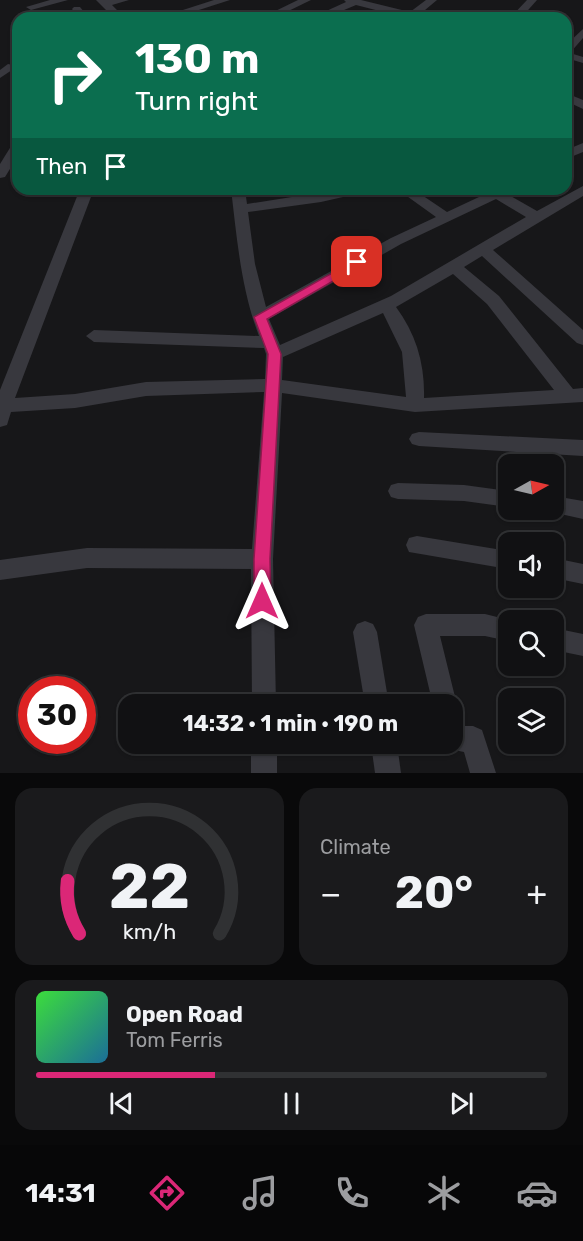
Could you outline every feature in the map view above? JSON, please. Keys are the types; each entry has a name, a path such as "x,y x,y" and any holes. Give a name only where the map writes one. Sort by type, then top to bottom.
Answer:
{"street":[{"path":"28,4 63,0"},
{"path":"103,2 124,0"},
{"path":"184,12 225,0"},
{"path":"279,12 306,0"},
{"path":"421,12 432,0"},
{"path":"521,12 532,0"},
{"path":"330,12 358,1 398,12"},
{"path":"572,46 583,32"},
{"path":"0,75 12,66"},
{"path":"0,175 12,156"},
{"path":"94,336 273,348 385,304 583,190"},
{"path":"85,195 1,411 146,389 273,385 415,405 576,395"},
{"path":"239,195 247,264 260,317 273,348 273,385 262,559 264,694"},
{"path":"242,209 334,195"},
{"path":"413,195 447,218"},
{"path":"260,317 396,241 496,195"},
{"path":"506,195 536,217"},
{"path":"483,249 583,339"},
{"path":"453,266 494,300 576,395"},
{"path":"385,304 398,320 411,346 417,379 415,405"},
{"path":"419,439 507,445 566,445 583,448"},
{"path":"398,491 464,493 498,498"},
{"path":"564,507 583,510"},
{"path":"417,545 498,558"},
{"path":"0,570 87,558 262,559"},
{"path":"564,570 583,574"},
{"path":"442,694 426,625 485,625 498,628"},
{"path":"365,632 375,694"},
{"path":"564,641 583,645"},
{"path":"463,739 473,739 483,773"},
{"path":"264,754 264,773"},
{"path":"385,754 388,773"}],"route":[{"path":"262,601 262,559 275,354 260,317 357,262"}]}
